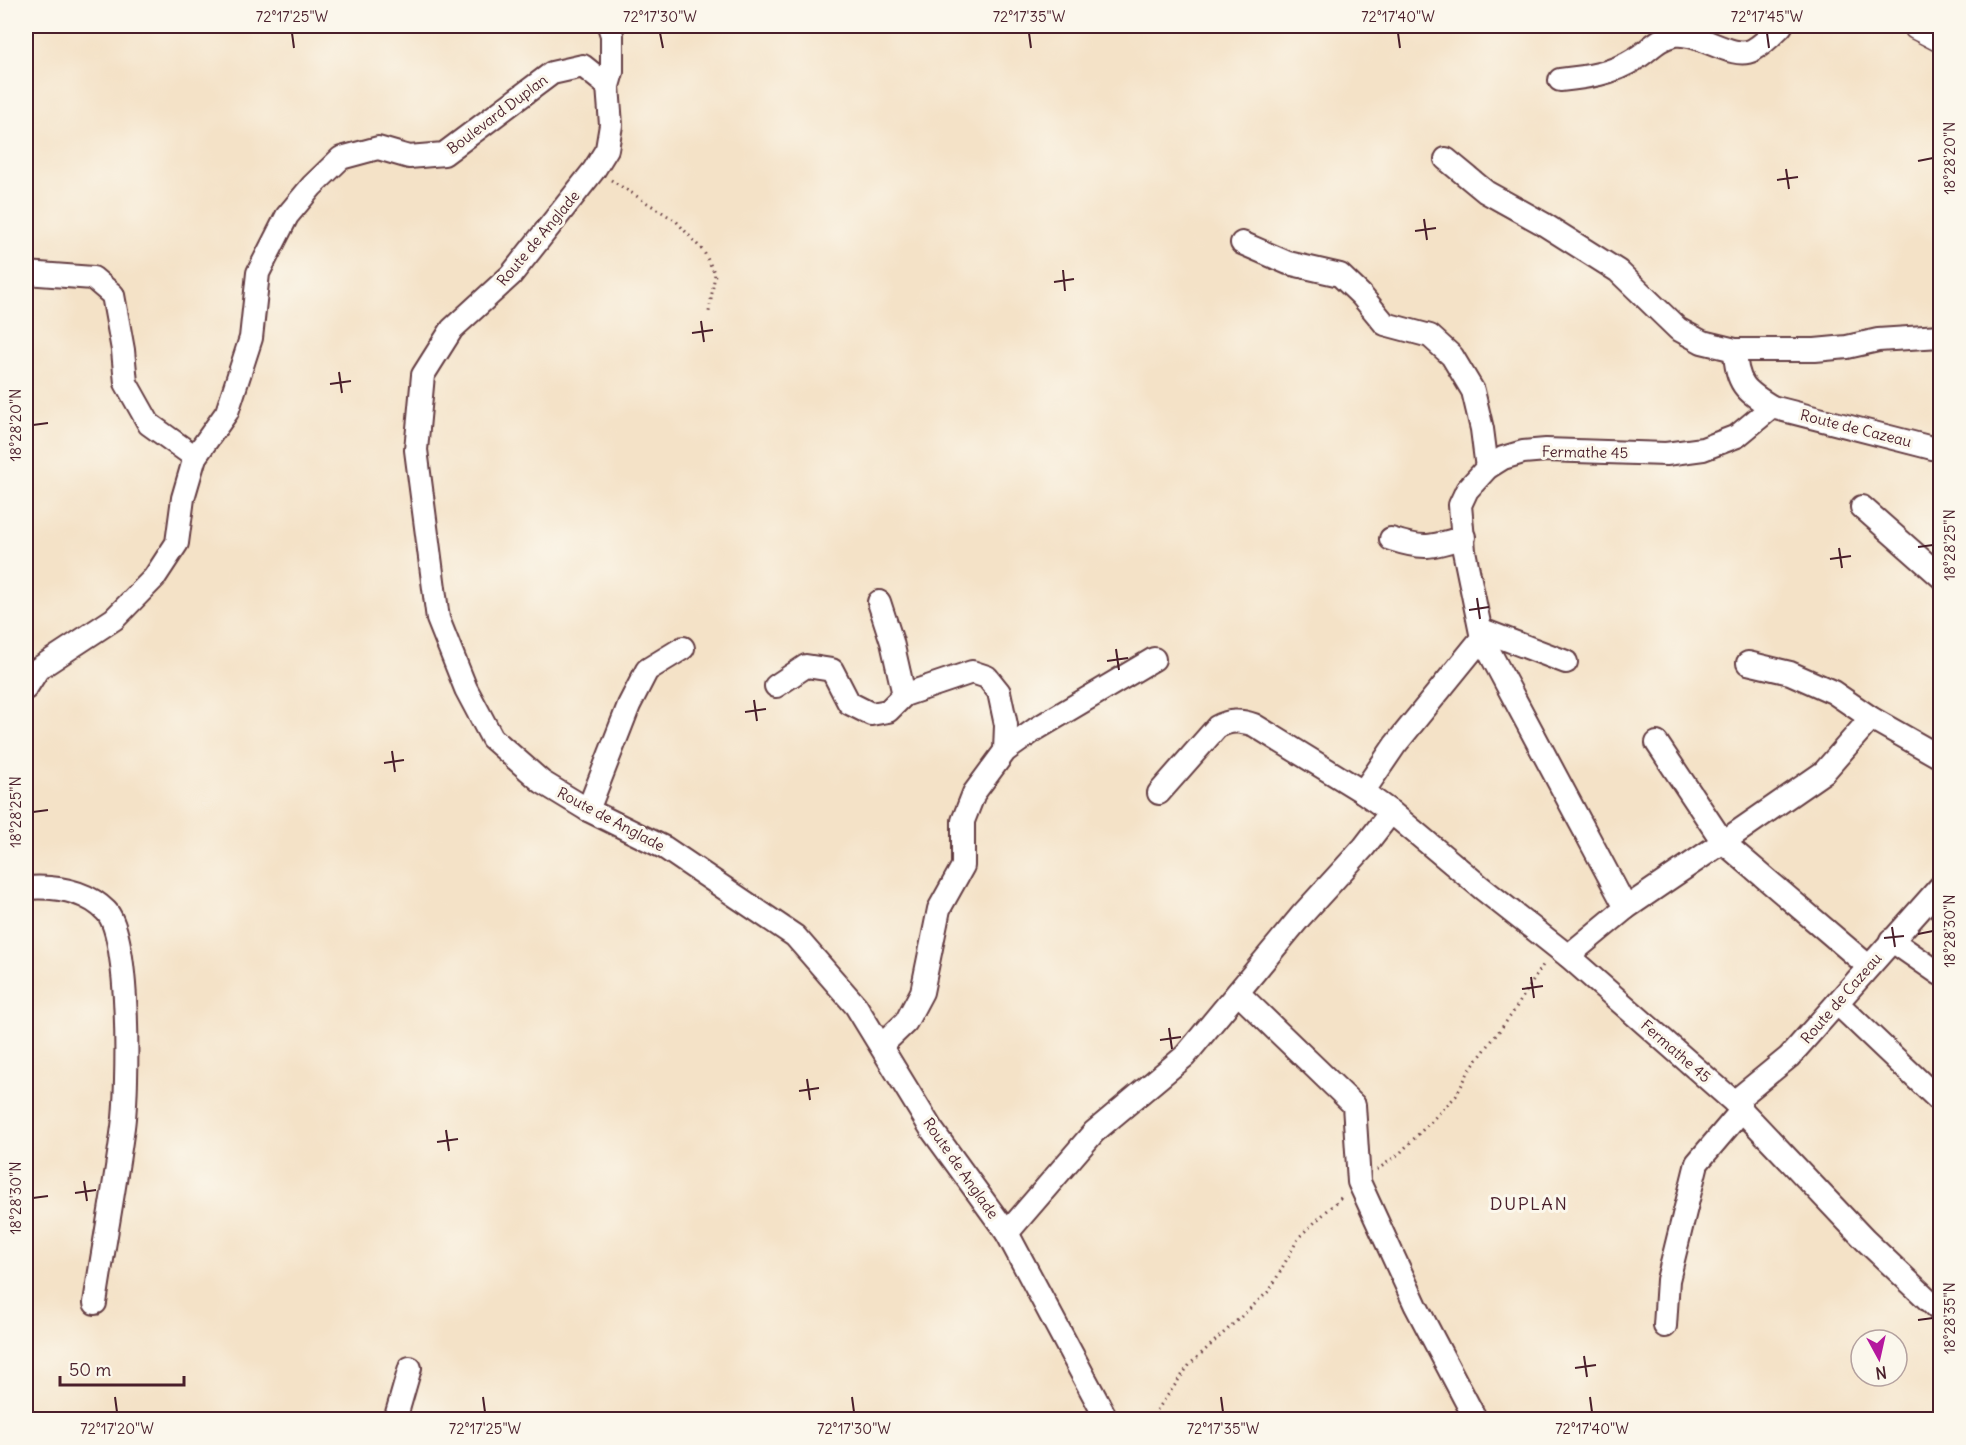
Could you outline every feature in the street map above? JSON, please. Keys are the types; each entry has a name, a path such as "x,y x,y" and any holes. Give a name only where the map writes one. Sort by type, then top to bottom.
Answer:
{"main road":[{"path":"1917,26 1941,38"}],"street":[{"name":"Route de Anglade","path":"609,26 612,35 612,72 608,86 611,125 607,149 594,170 511,275 452,329 423,375 416,450 438,619 466,688 492,738 542,782 588,810 665,848 795,936 856,1006 932,1130 1007,1233 1107,1419"},
{"path":"1560,80 1590,77 1618,68 1637,58 1657,40 1675,35 1694,36 1738,52 1752,51 1781,26"},
{"name":"Boulevard Duplan","path":"26,688 38,669 114,619 154,578 177,543 183,498 195,457 227,412 251,338 258,273 287,216 312,186 340,158 378,148 409,157 444,154 552,73 583,66 608,86"},
{"path":"1446,159 1486,192 1542,223 1618,271 1678,329 1702,342 1735,350 1815,350 1847,347 1878,340 1941,336"},
{"path":"1242,243 1288,263 1340,275 1361,295 1385,324 1430,336 1452,356 1473,391 1482,429 1487,468"},
{"path":"26,273 93,278 113,295 123,350 126,383 149,424 195,457"},
{"path":"1735,350 1736,366 1749,393 1772,407"},
{"name":"Fermathe 45","path":"1626,908 1482,634 1470,579 1460,504 1467,490 1487,468 1503,458 1523,452 1546,450 1666,454 1703,449 1737,436 1772,407"},
{"name":"Route de Cazeau","path":"1772,407 1941,450"},
{"path":"1862,507 1941,576"},
{"path":"1391,539 1431,547 1464,537"},
{"path":"879,602 892,642 904,695"},
{"path":"1363,792 1395,745 1482,634 1566,662"},
{"path":"588,810 629,705 647,670 683,648"},
{"path":"881,1046 906,1022 922,992 939,909 963,866 963,821 974,793 1005,751 1035,729 1154,659"},
{"path":"1748,663 1790,673 1833,692 1871,718 1941,757"},
{"path":"776,686 806,666 832,670 849,703 871,714 888,711 904,695 972,672 987,677 999,692 1006,725 1005,751"},
{"path":"1562,951 1824,772 1871,718"},
{"name":"Fermathe 45","path":"1159,793 1217,727 1235,721 1244,721 1254,725 1363,792 1391,812 1562,951 1738,1106 1865,1240 1941,1311"},
{"path":"1657,743 1723,842 1868,966"},
{"path":"1007,1233 1094,1132 1185,1056 1301,916 1364,847 1391,812"},
{"path":"26,888 47,886 81,894 107,912 118,935 124,977 126,1070 123,1125 95,1303"},
{"name":"Route de Cazeau","path":"1665,1326 1668,1280 1697,1163 1738,1106 1788,1057 1941,887"},
{"path":"1891,940 1941,974"},
{"path":"1238,993 1354,1105 1359,1182 1416,1306 1476,1419"},
{"path":"1837,1003 1941,1101"},
{"path":"395,1419 410,1368"}],"path":[{"path":"594,170 676,221 704,252 715,274 709,312"},
{"path":"1150,1419 1190,1364 1270,1290 1299,1237 1359,1182 1400,1153 1456,1096 1469,1071 1562,951"}],"district":[{"name":"DUPLAN","path":"1529,1203"}]}
